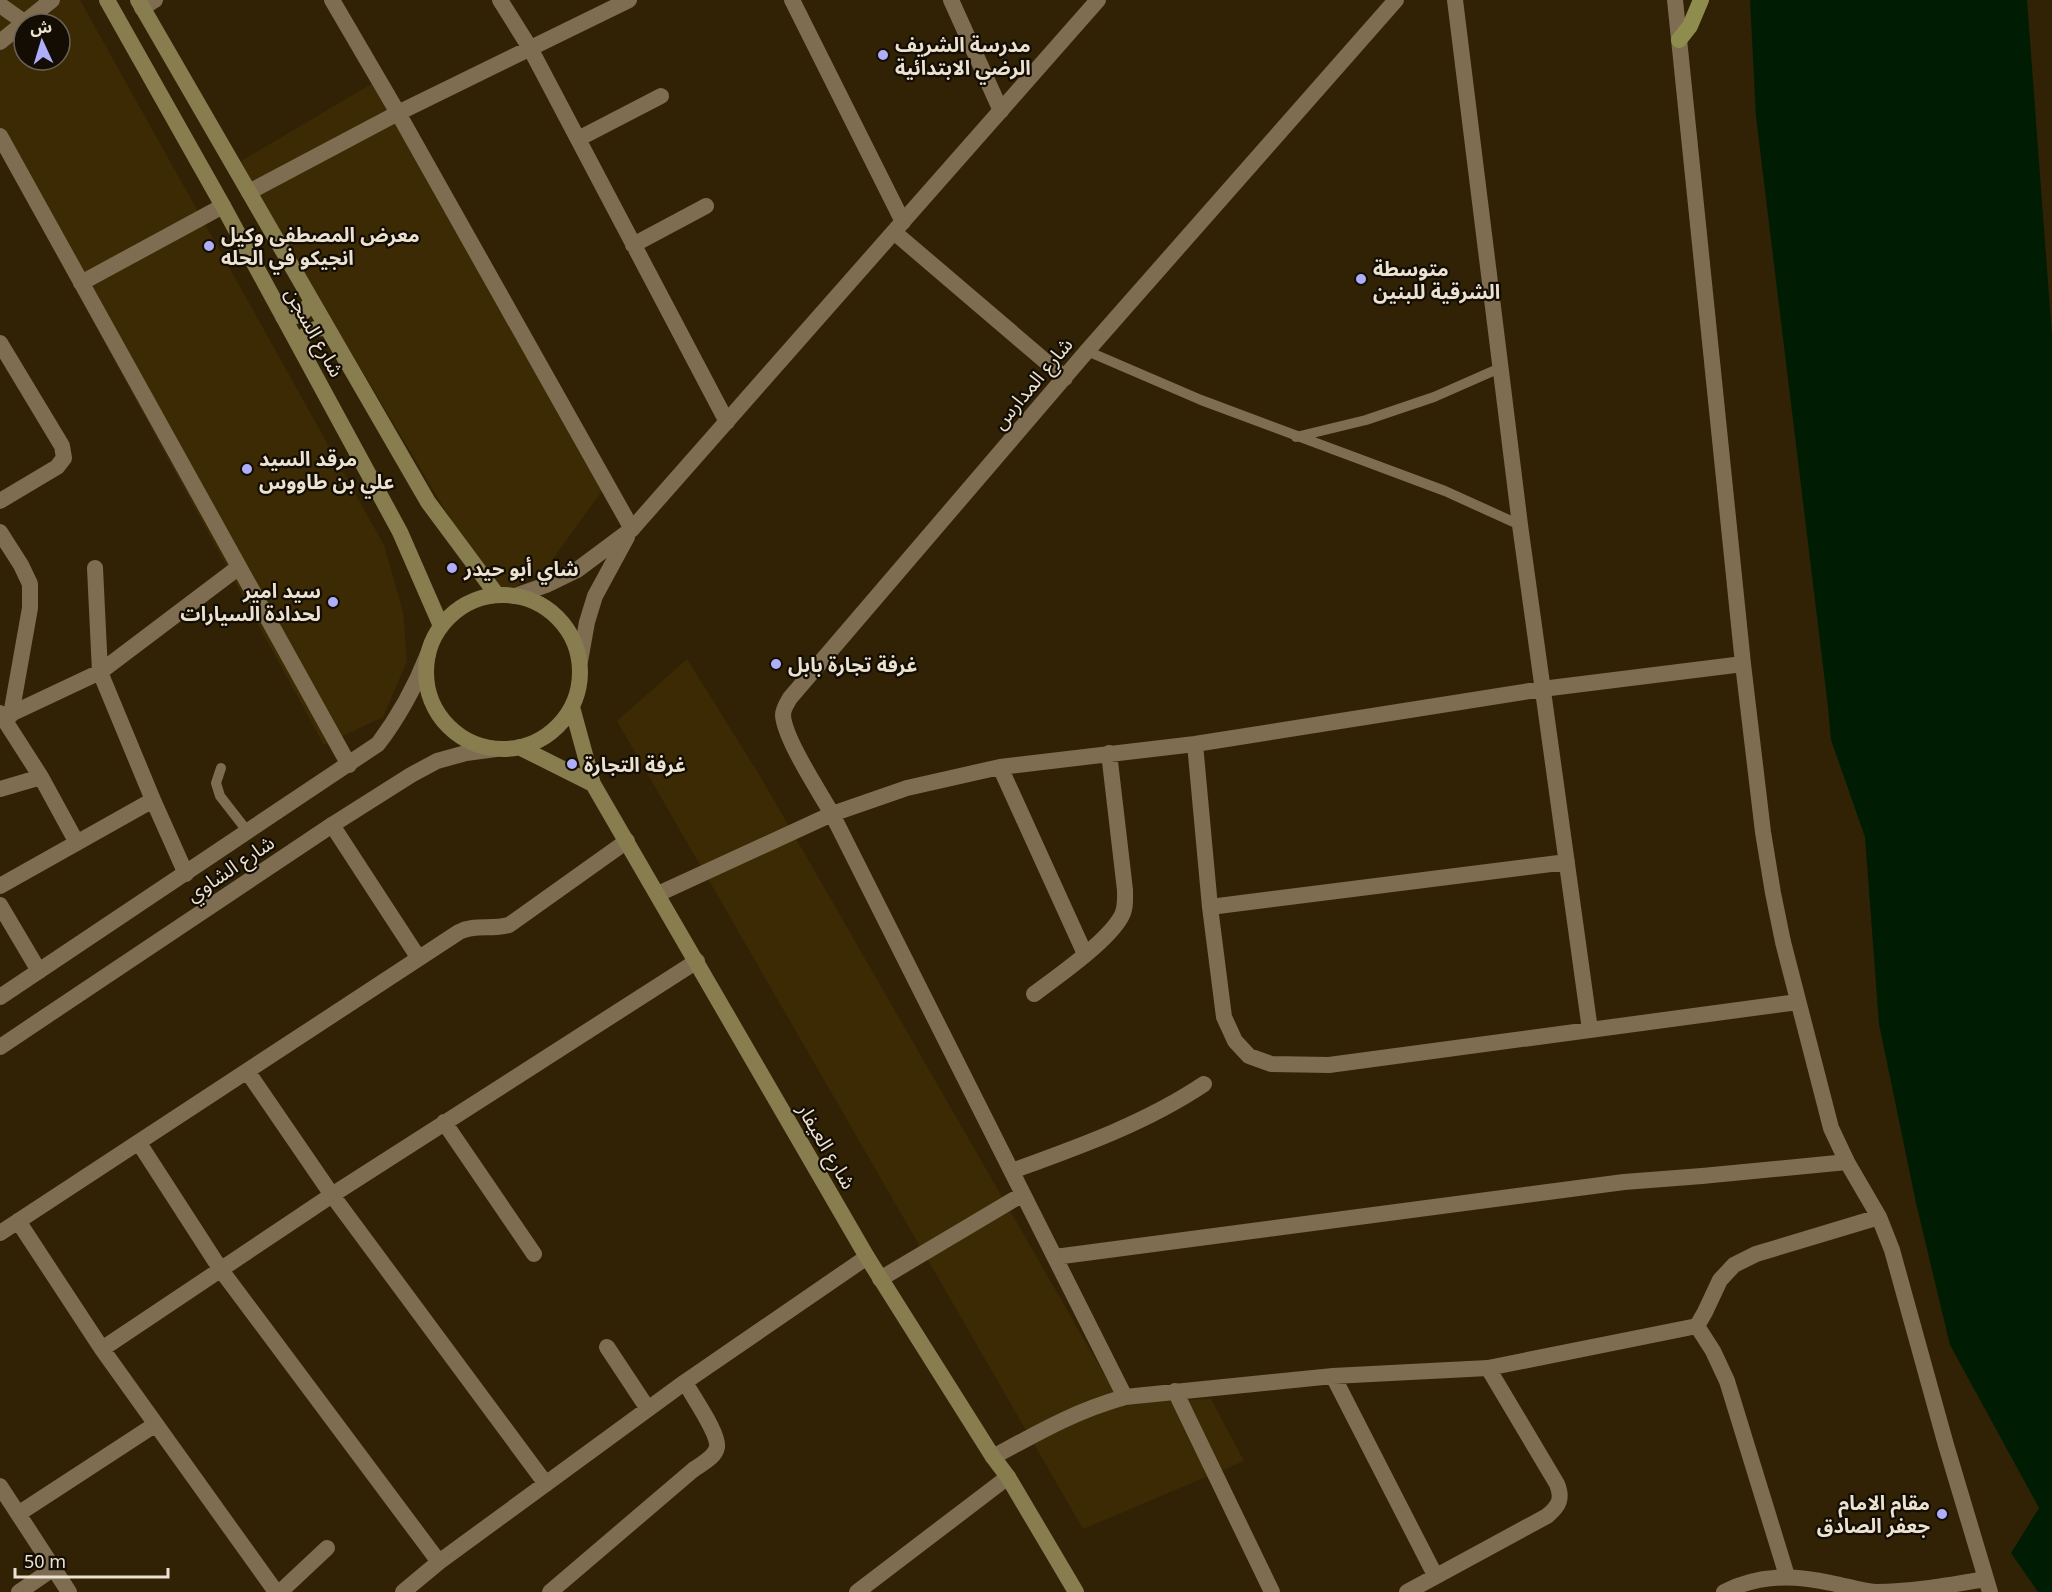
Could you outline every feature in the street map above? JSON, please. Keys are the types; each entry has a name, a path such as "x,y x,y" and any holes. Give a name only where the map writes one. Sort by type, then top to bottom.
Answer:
{"main road":[{"name":"شارع السجن","path":"107,0 223,206 400,532 441,626"},
{"path":"1679,40 1690,26 1701,0"},
{"name":"شارع السجن","path":"146,7 160,39 428,502 497,595"},
{"path":"124,32 139,30 147,24 146,7"},
{"path":"137,53 138,48 145,41 160,39"},
{"path":"283,317 301,315 308,308 311,300"},
{"path":"299,346 310,330 320,327 327,328"},
{"path":"497,595 515,596 538,603 558,618 572,638 580,661 579,685 572,707 558,726 540,740 519,747 496,749 470,742 448,727 433,705 426,680 428,654 441,626 456,610 475,600 497,595"},
{"name":"شارع العيفار","path":"572,707 593,784 880,1279 1008,1477 1076,1592"},
{"path":"519,747 593,784"}],"street":[{"path":"37,12 52,0"},
{"path":"332,0 632,529"},
{"path":"249,192 398,113 629,0"},
{"path":"792,0 898,227 1065,378"},
{"path":"951,0 1001,111"},
{"path":"580,661 587,622 596,596 613,560 632,529 1098,0"},
{"name":"شارع المدارس","path":"1125,1397 832,813 791,741 784,725 783,712 790,698 1087,351 1396,0"},
{"path":"1455,0 1520,525 1590,1030"},
{"path":"1675,0 1743,664 1763,832 1781,932 1829,1119 1847,1162 1879,1217 1904,1285 1946,1445 1988,1586 1876,1592 1787,1576 1737,1585 1724,1592"},
{"path":"502,1 530,48 727,422"},
{"path":"0,42 12,32"},
{"path":"578,139 661,96"},
{"path":"0,136 349,765"},
{"path":"81,283 223,206"},
{"path":"633,245 706,206"},
{"path":"0,343 62,446 64,458 57,467 0,501"},
{"path":"515,596 546,585 577,570 632,529"},
{"path":"0,532 30,584 30,608 4,716 77,843"},
{"path":"4,716 100,672 239,567"},
{"path":"95,568 100,672 186,874"},
{"name":"شارع الشاوي","path":"0,997 378,744 399,717 428,654"},
{"path":"658,894 832,813 907,788 1000,767 1195,744 1542,689 1743,664"},
{"path":"1195,744 1210,906 1224,1017 1234,1041 1250,1056 1271,1064 1329,1065 1798,1002"},
{"name":"شارع الشاوي","path":"0,1047 332,825 411,775 437,761 466,753 496,749"},
{"path":"1034,994 1085,954 1108,933 1122,916 1125,905 1109,753"},
{"path":"1000,767 1085,954"},
{"path":"0,789 41,777"},
{"path":"0,886 153,800"},
{"path":"332,825 418,957"},
{"path":"0,1233 140,1143 418,957 465,928 497,929 509,925 627,841"},
{"path":"1210,906 1567,862"},
{"path":"0,905 39,971"},
{"path":"102,1349 332,1195 697,961"},
{"path":"247,1071 332,1195 546,1484"},
{"path":"1012,1171 1074,1149 1135,1122 1204,1084"},
{"path":"444,1122 534,1254"},
{"path":"140,1143 221,1270 439,1562"},
{"path":"1055,1257 1624,1182 1847,1162"},
{"path":"880,1279 1023,1194"},
{"path":"993,1457 1070,1416 1095,1405 1125,1397 1333,1376 1488,1368 1696,1326 1720,1280 1734,1265 1756,1254 1879,1217"},
{"path":"18,1221 102,1349 278,1592 327,1548"},
{"path":"403,1592 439,1562 685,1382 867,1257"},
{"path":"1696,1326 1713,1351 1727,1381 1787,1576"},
{"path":"607,1347 648,1409"},
{"path":"1407,1592 1546,1516 1555,1509 1560,1501 1561,1493 1557,1484 1488,1368"},
{"path":"1333,1376 1435,1575"},
{"path":"550,1592 693,1470 710,1459 717,1447 715,1434 685,1382"},
{"path":"1175,1391 1272,1592"},
{"path":"18,1514 156,1424"},
{"path":"857,1592 1008,1477"},
{"path":"0,1486 69,1592"},
{"path":"19,1592 54,1568"}],"lane":[{"path":"1087,351 1201,400 1445,491 1520,525"},
{"path":"1296,437 1366,420 1434,397 1500,368"},
{"path":"221,768 216,783 220,796 248,832"}],"shaded area":[{"path":"0,0 80,0 384,545 403,612 407,661 383,717 324,745 0,151"},
{"path":"1750,0 2027,0 2052,336 2052,1592 2038,1592 2011,1553 2039,1508 1950,1345 1916,1203 1879,1024 1865,837 1831,740 1756,117"},
{"path":"383,77 602,491 545,570 497,597 238,163"},
{"path":"687,659 760,776 1120,1402 1211,1399 1244,1461 1083,1529 617,721"}],"place":[{"name":"مدرسة الشريف الرضي الابتدائية","path":"883,55"},
{"name":"معرض المصطفى وكيل انجيكو في الحله","path":"209,246"},
{"name":"متوسطة الشرقية للبنين","path":"1361,279"},
{"name":"مرقد السيد علي بن طاووس","path":"247,469"},
{"name":"شاي أبو حيدر","path":"452,568"},
{"name":"سيد امير لحدادة السيارات","path":"333,602"},
{"name":"غرفة تجارة بابل","path":"776,664"},
{"name":"غرفة التجارة","path":"572,764"},
{"name":"مقام الامام جعفر الصادق","path":"1942,1514"}]}
